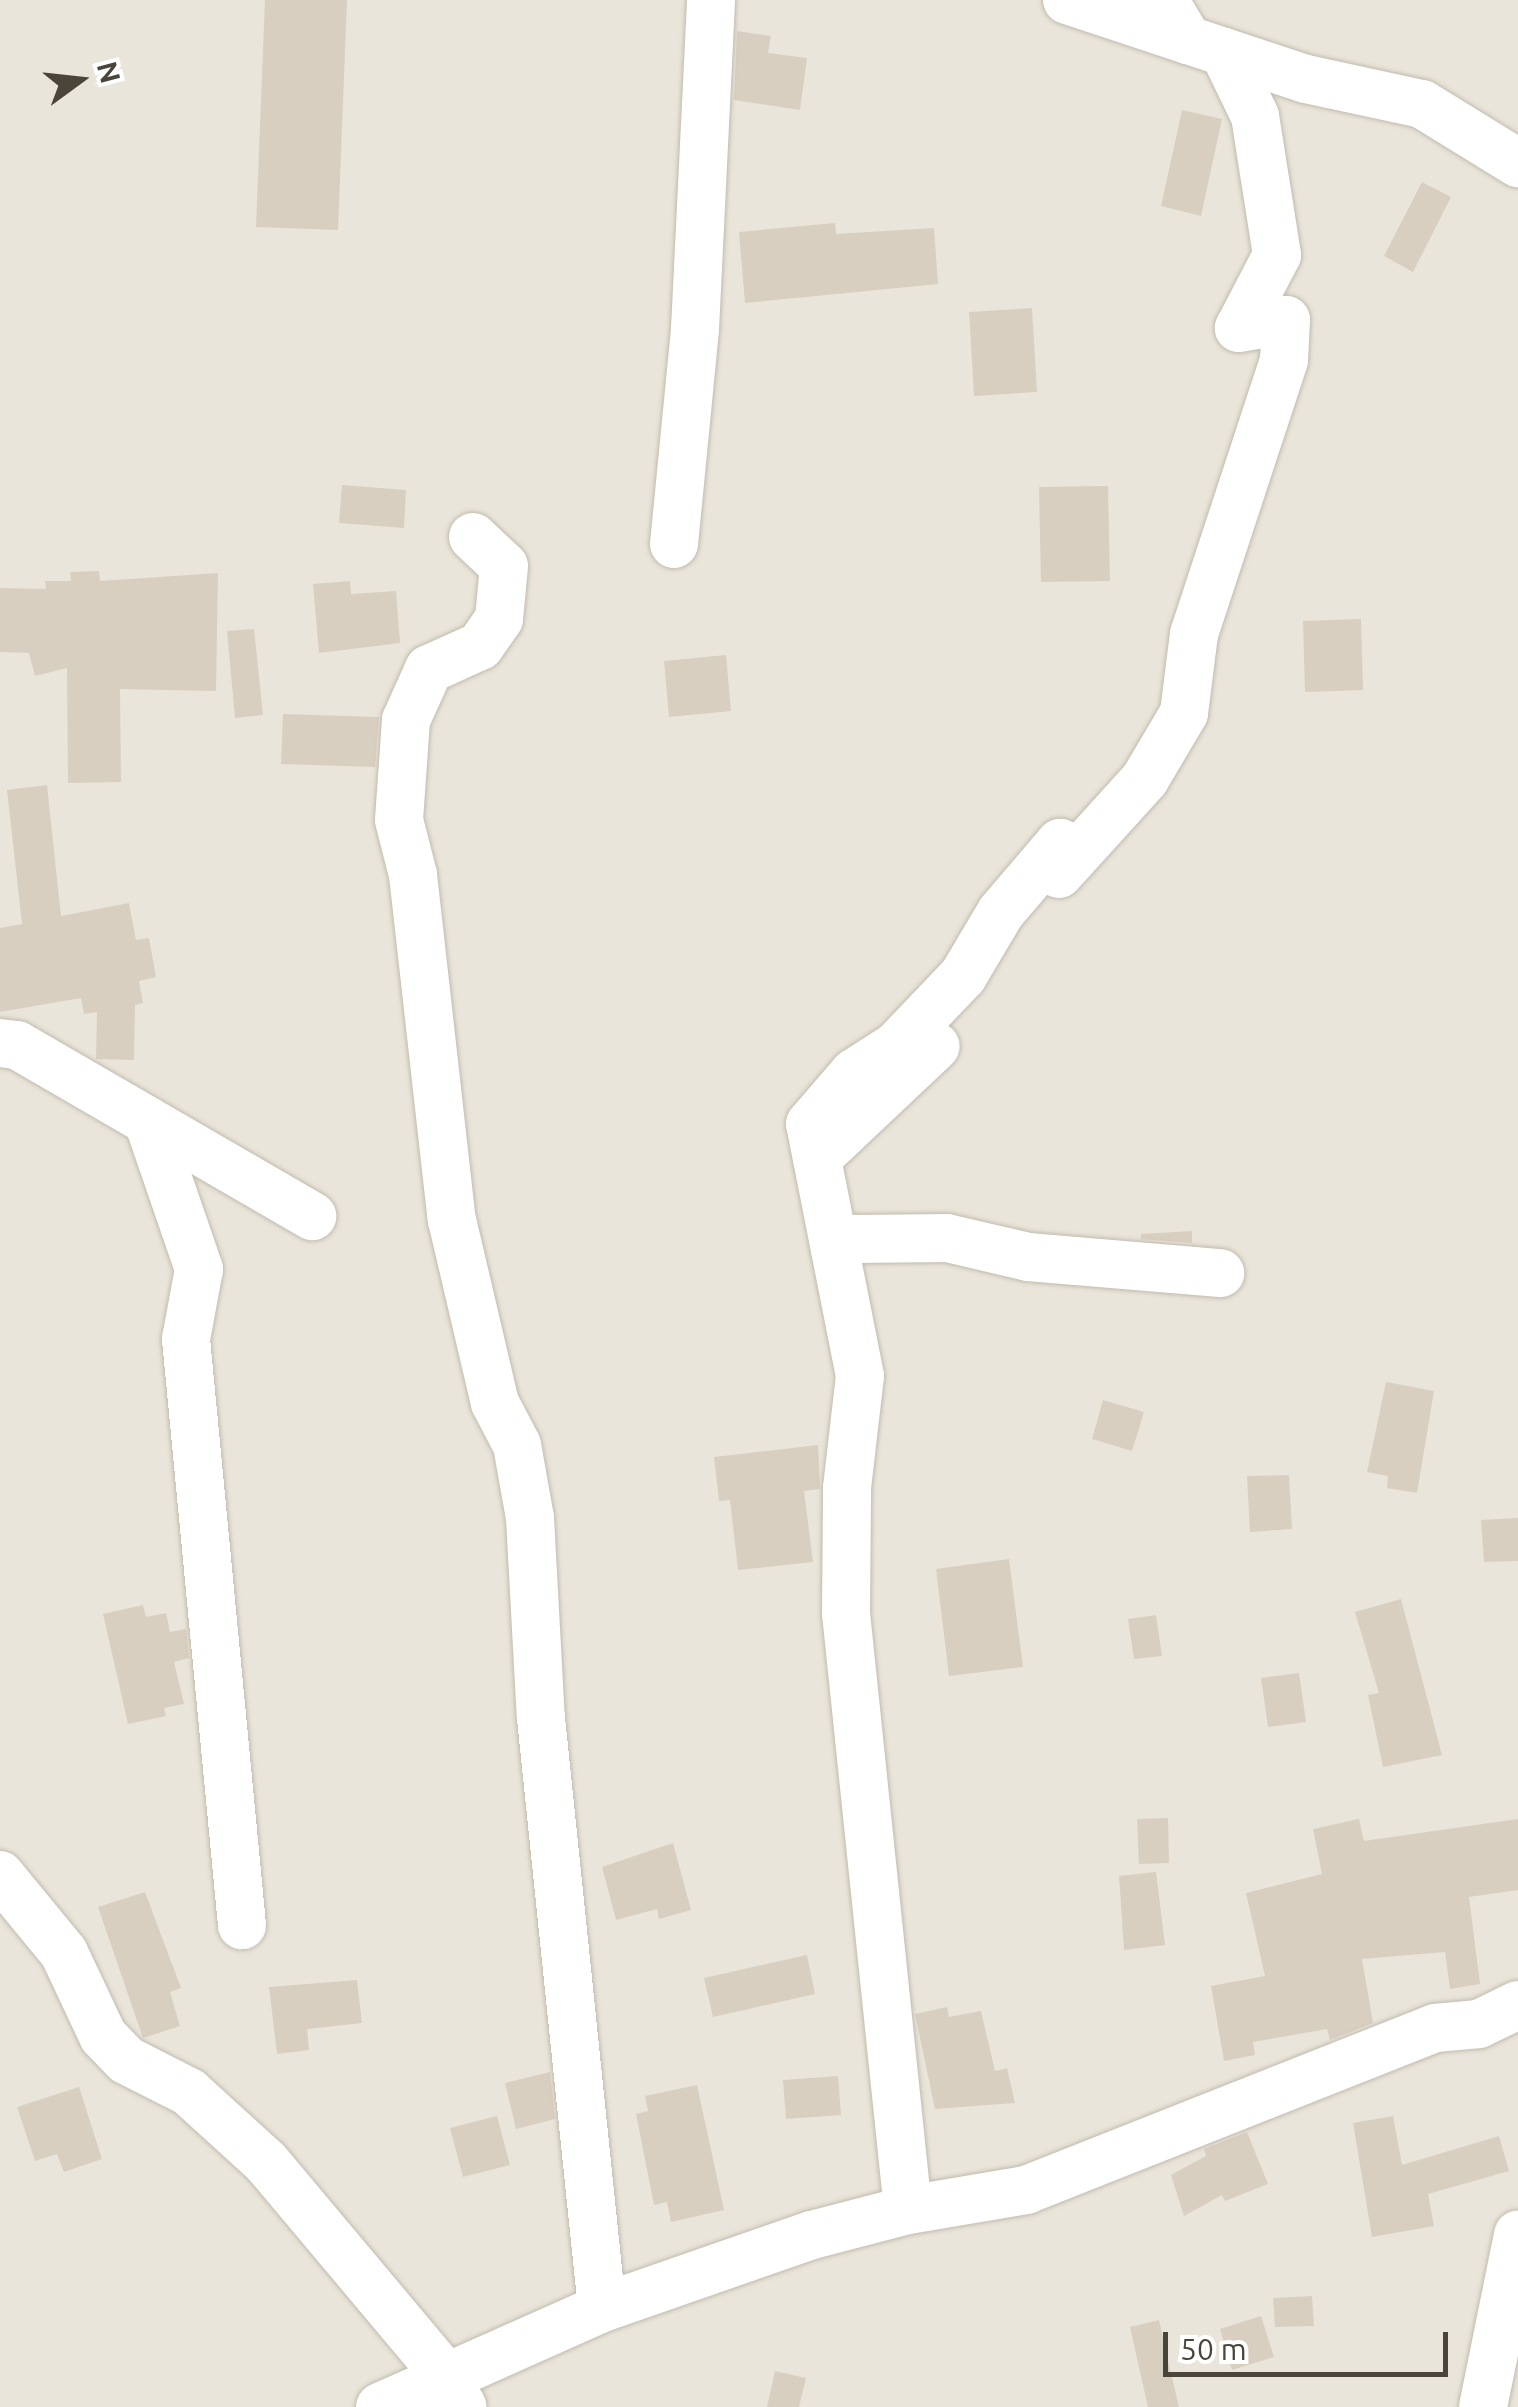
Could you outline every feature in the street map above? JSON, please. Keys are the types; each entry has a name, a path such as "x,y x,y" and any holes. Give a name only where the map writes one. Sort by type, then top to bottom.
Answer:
{"street":[{"path":"674,544 695,329 711,0"},
{"path":"1067,0 1306,80 1422,104 1518,163"},
{"path":"908,2210 846,1614 848,1488 860,1376 810,1124 854,1073 896,1046 964,976 1001,912 1060,843 1076,849 1145,779 1184,712 1194,634 1284,360 1286,320 1239,328 1277,255 1255,116 1206,46 1164,0"},
{"path":"473,537 504,566 500,618 480,646 429,668 406,720 399,820 414,875 452,1220 495,1403 517,1445 530,1518 541,1718 602,2308"},
{"path":"0,1043 17,1045 312,1216"},
{"path":"148,1121 199,1268 186,1339 188,1377 242,1925"},
{"path":"835,1250 855,1239 947,1238 1028,1257 1220,1273"},
{"path":"0,1875 64,1953 103,2036 126,2060 189,2092 266,2162 454,2390"},
{"path":"380,2407 454,2390 602,2308 812,2234 908,2210 1041,2186 1435,2028 1479,2024 1518,2006"},
{"path":"1483,2407 1518,2235"}],"shaded area":[{"path":"0,0 1518,0 1518,2407 0,2407"}],"building":[{"path":"265,0 347,0 338,230 256,227"},
{"path":"737,31 771,36 768,53 807,58 800,110 734,100"},
{"path":"1182,110 1222,119 1201,216 1161,206"},
{"path":"1422,182 1451,197 1413,272 1384,256"},
{"path":"835,223 836,234 934,228 938,284 745,303 739,232"},
{"path":"1032,308 1037,392 974,396 969,312"},
{"path":"342,485 406,490 404,528 339,523"},
{"path":"1108,486 1110,581 1041,582 1039,487"},
{"path":"99,571 100,581 218,573 216,691 120,689 121,782 68,783 67,668 35,676 29,653 0,652 0,588 46,589 45,581 71,581 70,572"},
{"path":"350,581 351,594 396,591 400,643 319,653 313,584"},
{"path":"1361,619 1363,690 1305,692 1303,621"},
{"path":"254,629 263,715 235,718 227,631"},
{"path":"726,655 731,711 669,717 664,661"},
{"path":"283,714 379,717 375,767 281,764"},
{"path":"47,785 61,916 129,903 136,940 149,938 156,977 139,981 143,1003 135,1005 134,1060 96,1059 97,1012 84,1014 81,998 0,1012 0,928 22,924 7,790"},
{"path":"1192,1231 1192,1243 1141,1239 1141,1234"},
{"path":"1386,1382 1434,1391 1417,1493 1387,1488 1388,1476 1367,1472"},
{"path":"1103,1400 1144,1412 1132,1451 1092,1439"},
{"path":"818,1445 820,1489 804,1491 813,1562 738,1570 730,1500 719,1501 714,1457"},
{"path":"1289,1475 1292,1529 1250,1532 1247,1476"},
{"path":"1518,1518 1518,1561 1484,1562 1481,1520"},
{"path":"1009,1559 1023,1667 949,1676 936,1569"},
{"path":"1401,1599 1442,1755 1383,1767 1368,1695 1379,1693 1355,1612"},
{"path":"143,1605 146,1617 166,1613 170,1632 186,1629 189,1658 174,1662 184,1704 164,1708 166,1716 128,1724 103,1614"},
{"path":"1156,1615 1162,1656 1134,1659 1128,1619"},
{"path":"1299,1673 1306,1722 1268,1727 1261,1678"},
{"path":"1168,1818 1169,1863 1139,1864 1137,1819"},
{"path":"1359,1819 1364,1841 1518,1819 1518,1890 1469,1897 1480,1984 1450,1989 1445,1952 1362,1959 1373,2023 1330,2040 1327,2029 1253,2042 1255,2055 1224,2061 1211,1986 1265,1976 1246,1893 1322,1874 1313,1829"},
{"path":"673,1843 691,1910 659,1919 657,1909 616,1920 602,1867"},
{"path":"1156,1872 1165,1945 1124,1950 1119,1876"},
{"path":"145,1892 181,1988 170,1992 180,2026 143,2038 98,1907"},
{"path":"807,1955 815,1994 713,2017 704,1978"},
{"path":"357,1980 362,2023 307,2029 309,2050 277,2054 269,1987"},
{"path":"947,2007 949,2017 981,2011 995,2071 1007,2068 1015,2103 935,2109 915,2014"},
{"path":"550,2072 555,2119 516,2129 505,2083"},
{"path":"838,2076 841,2115 786,2119 783,2080"},
{"path":"697,2085 724,2210 671,2222 667,2202 654,2205 636,2114 648,2111 645,2096"},
{"path":"79,2087 102,2159 64,2172 57,2154 35,2161 17,2107"},
{"path":"497,2116 510,2165 463,2177 450,2128"},
{"path":"1393,2116 1402,2165 1499,2136 1509,2171 1428,2194 1434,2226 1372,2237 1353,2123"},
{"path":"1247,2132 1268,2184 1225,2201 1222,2195 1184,2216 1171,2175 1206,2156 1204,2149"},
{"path":"1312,2296 1314,2326 1275,2327 1273,2298"},
{"path":"1261,2316 1274,2357 1232,2370 1220,2329"},
{"path":"1159,2320 1179,2407 1148,2407 1130,2327"},
{"path":"775,2371 806,2378 799,2407 767,2407"}]}
